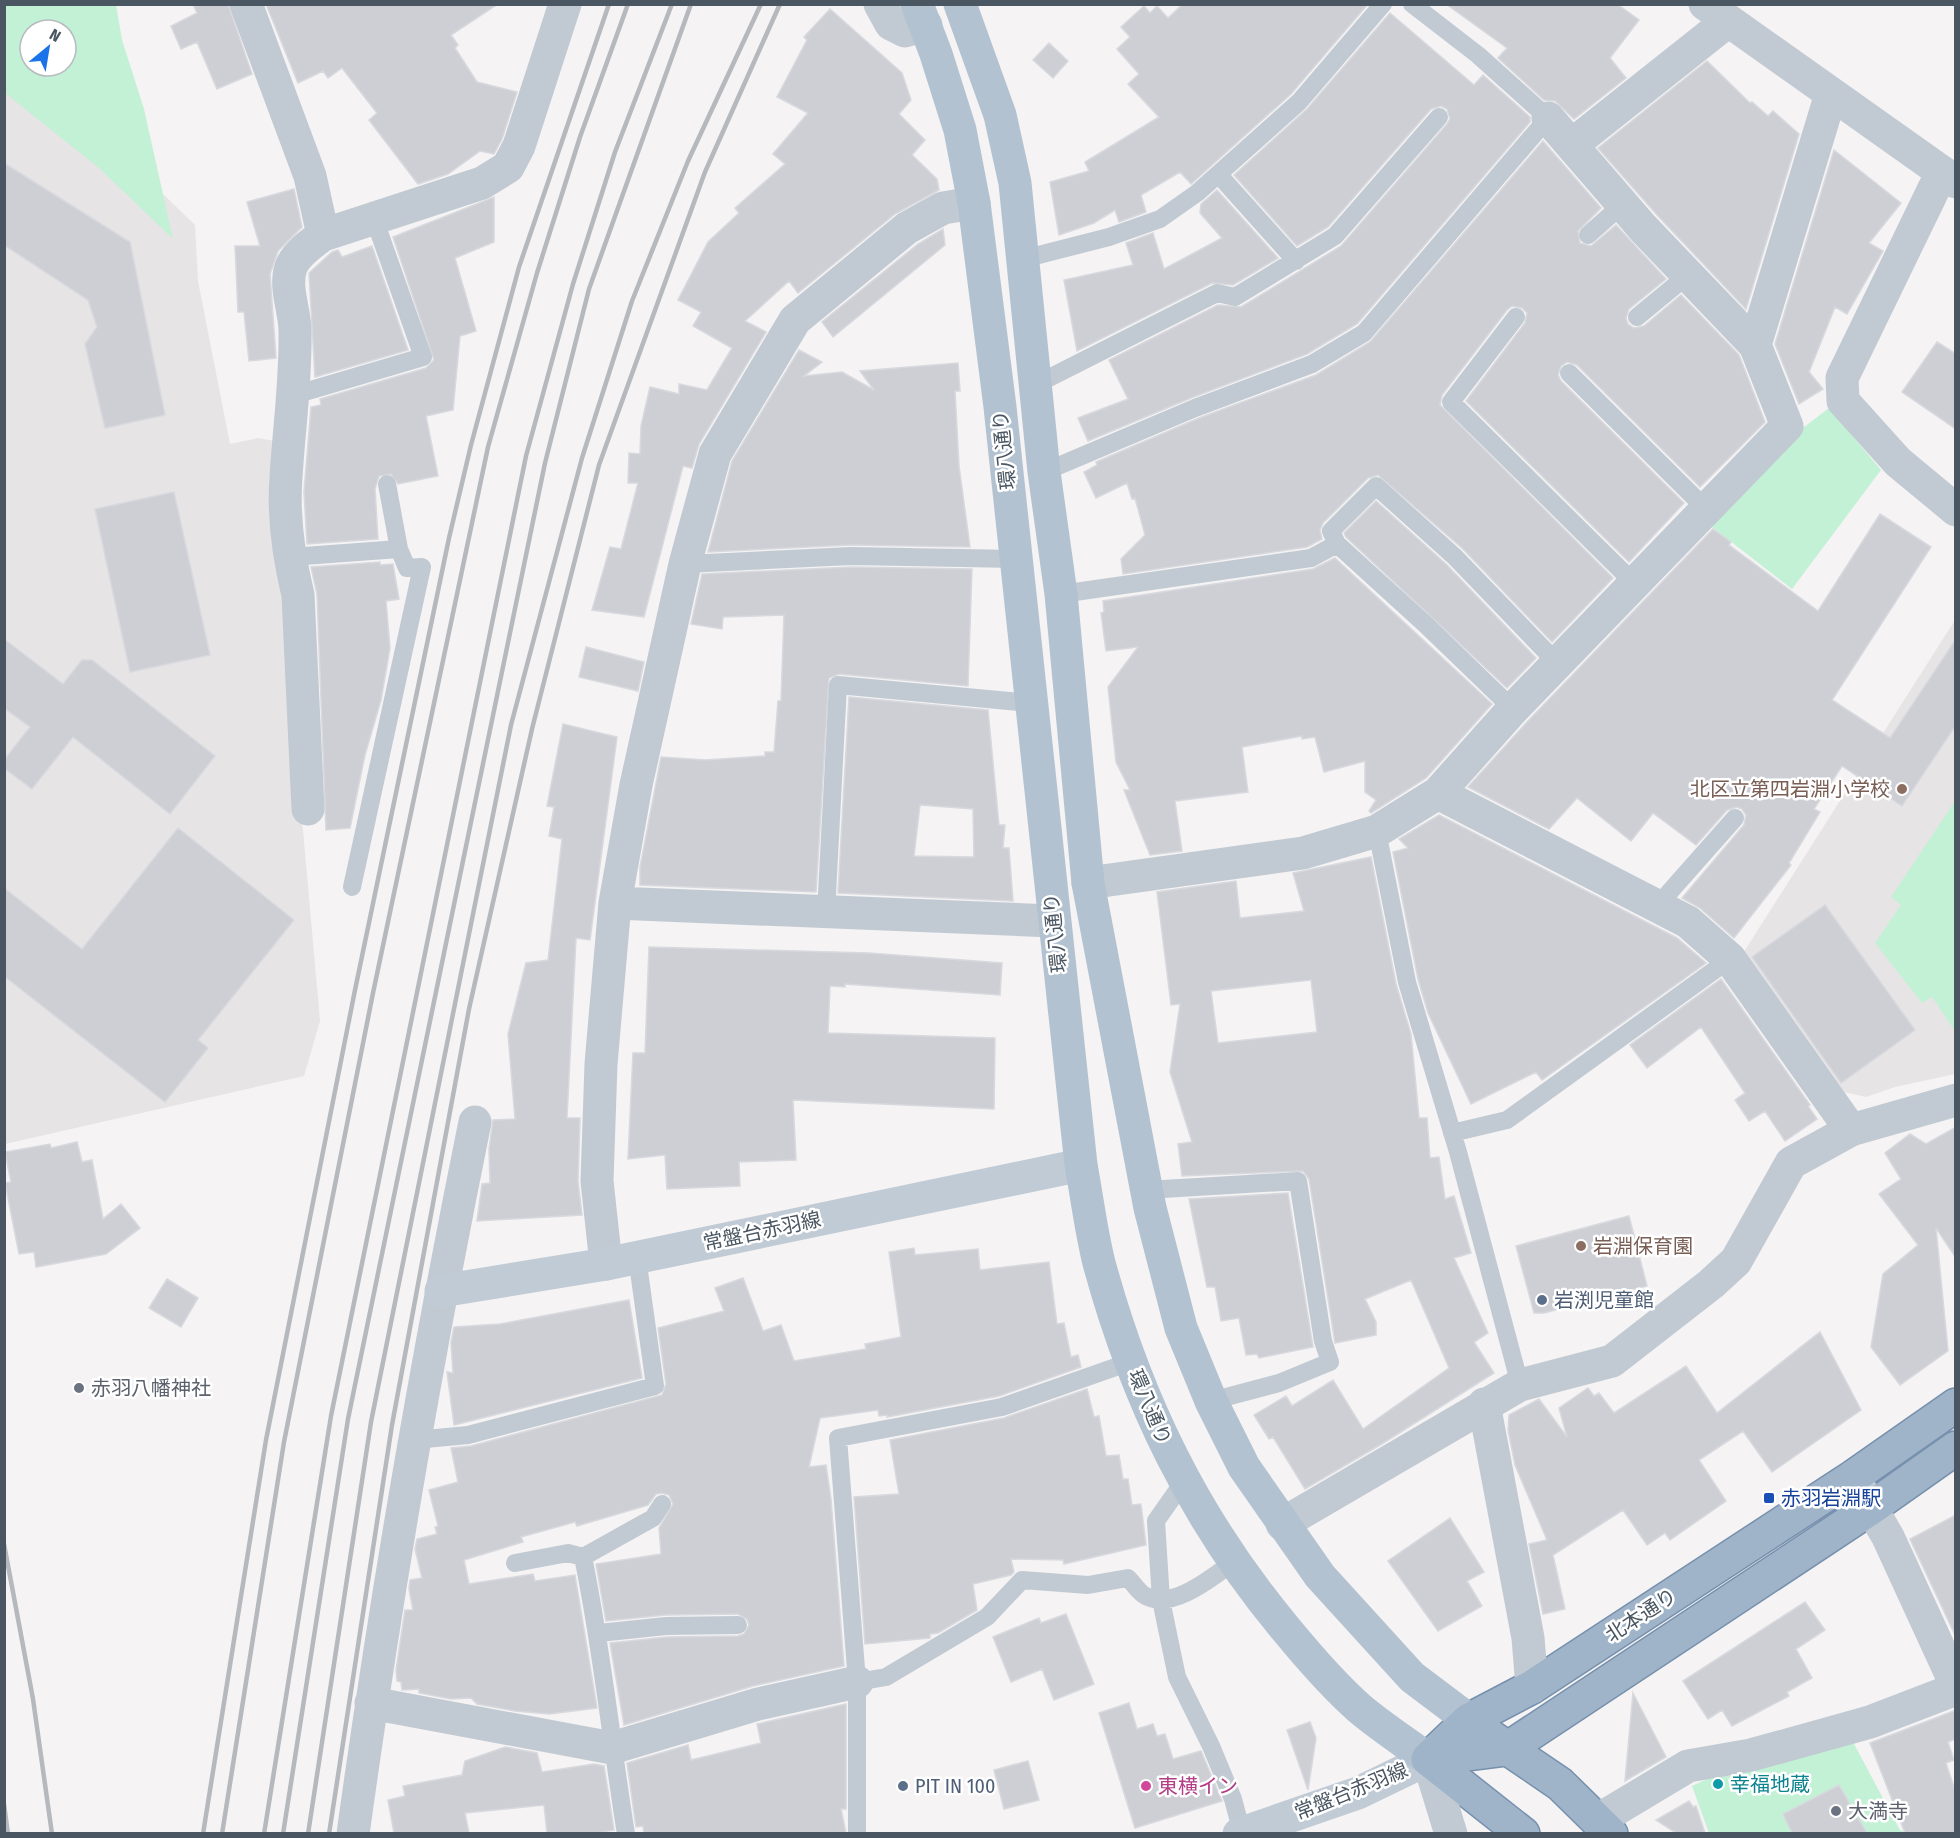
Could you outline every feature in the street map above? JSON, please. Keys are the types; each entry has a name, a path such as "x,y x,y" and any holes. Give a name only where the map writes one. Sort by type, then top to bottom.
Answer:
{"highway":[{"name":"北本通り","path":"1428,1759 1469,1720 1532,1687 1956,1406"},
{"name":"北本通り","path":"1507,1749 1871,1508 1956,1448"},
{"path":"1469,1720 1507,1749 1560,1784 1604,1827"},
{"path":"1428,1759 1507,1749"},
{"path":"1428,1759 1523,1833"}],"main road":[{"name":"環八通り","path":"960,4 1002,124 1015,183 1037,384 1044,472 1060,594 1089,889 1146,1190 1181,1328 1211,1401 1244,1467 1320,1576 1412,1677 1469,1720"},
{"name":"環八通り","path":"921,15 960,130 974,203 1016,559 1081,1165 1099,1262 1130,1362 1153,1421 1184,1481 1233,1562 1314,1663 1359,1708 1428,1759"},
{"path":"1052,910 1089,889"},
{"name":"常盤台赤羽線","path":"441,1291 621,1260 1081,1165"},
{"name":"常盤台赤羽線","path":"1240,1833 1358,1793 1428,1759"}],"street":[{"path":"246,4 310,176 323,235"},
{"path":"308,809 298,595 290,557 285,480 294,395 295,329 289,288 291,266 305,249 323,235 482,183 508,168 518,167 565,4"},
{"path":"880,4 891,24 905,31 921,15"},
{"path":"1573,144 1716,13 1949,177 1842,378 1844,401 1898,462 1956,510"},
{"path":"1755,345 1831,94"},
{"path":"1089,889 1303,853 1377,831 1438,793 1513,710 1787,426 1755,345 1623,204 1548,118"},
{"path":"621,1260 597,1181 602,1064 615,903 636,785 685,564 715,454 795,320 907,228 943,208 974,203"},
{"path":"1438,793 1688,922 1730,959 1851,1130"},
{"path":"615,903 826,913 1052,910"},
{"path":"1282,1524 1520,1385 1612,1361 1711,1284 1736,1261 1791,1163 1851,1130 1956,1100"},
{"path":"353,1833 371,1703 415,1440 441,1291 475,1122"},
{"path":"1484,1404 1528,1638 1532,1687"},
{"path":"1604,1827 1688,1766 1752,1755 1870,1722 1956,1687 1888,1537 1852,1477"},
{"path":"371,1703 612,1748 758,1704 857,1682"},
{"path":"1428,1759 1451,1833"}],"lane":[{"path":"1023,259 1109,237 1160,219 1219,175 1299,102 1383,4"},
{"path":"1044,472 1195,408 1312,364 1364,333 1548,118 1478,55 1412,4"},
{"path":"1037,384 1217,293 1235,297 1335,236 1439,117"},
{"path":"1219,175 1296,261"},
{"path":"1588,235 1623,204"},
{"path":"294,395 423,357 374,218"},
{"path":"1637,317 1688,275"},
{"path":"1516,317 1451,402 1635,584"},
{"path":"1569,373 1707,510"},
{"path":"352,887 422,567 407,568 399,549 387,484"},
{"path":"1513,710 1425,624 1337,544 1331,531 1376,486 1455,557 1558,664"},
{"path":"1060,594 1311,558 1337,544"},
{"path":"290,557 399,549"},
{"path":"685,564 851,556 1016,559"},
{"path":"826,913 838,685 1030,703"},
{"path":"1658,905 1735,818"},
{"path":"1377,831 1407,982 1452,1133 1520,1385"},
{"path":"1452,1133 1507,1120 1730,959"},
{"path":"1146,1190 1298,1181 1323,1341 1330,1362 1280,1383 1211,1401"},
{"path":"415,1440 468,1435 655,1386 621,1260"},
{"path":"857,1833 857,1682 838,1438 1002,1407 1130,1362"},
{"path":"1184,1481 1156,1521 1161,1600 1177,1677 1211,1746 1233,1799 1240,1833"},
{"path":"515,1563 568,1553 583,1557 653,1518 662,1504"},
{"path":"583,1557 599,1633 612,1748 626,1833"},
{"path":"857,1682 886,1677 987,1617 1022,1580 1088,1585 1128,1578 1145,1596 1161,1600 1197,1589 1233,1562"},
{"path":"599,1633 666,1626 738,1625"}],"shaded area":[{"path":"4,65 18,74 18,78 24,78 81,115 195,225 198,281 230,444 258,438 274,441 269,481 276,572 282,595 320,1021 304,1076 5,1144"},
{"name":"北区立第四岩淵小学校","path":"1955,620 1955,1074 1895,1087 1866,1097 1831,1089 1740,958"}],"green space":[{"path":"4,5 116,5 122,40 144,109 173,239 99,168 5,93"},
{"path":"1829,408 1881,470 1792,589 1707,523 1791,437"},
{"path":"1955,801 1955,1031 1932,997 1922,1003 1875,943 1901,905 1891,897"},
{"path":"1853,1742 1900,1830 1907,1833 1709,1833 1692,1786 1716,1775"}],"building":[{"path":"193,4 228,4 252,74 217,89 197,42 181,49 171,26 197,13"},
{"path":"266,4 498,4 451,35 458,45 455,48 477,82 517,92 502,139 494,154 480,151 448,174 418,184 369,120 377,113 342,68 328,78 323,71 298,83"},
{"path":"1183,4 1368,4 1291,94 1191,184 1180,172 1141,195 1146,212 1119,222 1115,210 1094,223 1059,235 1050,182 1089,171 1085,162 1159,117 1128,84 1139,74 1117,49 1130,37 1121,27 1144,6 1150,13 1157,6 1168,18"},
{"path":"1446,4 1617,4 1639,20 1610,58 1626,78 1574,119 1555,101 1544,100 1498,58 1507,48"},
{"path":"830,9 902,73 911,100 899,114 925,140 912,155 937,179 939,190 895,214 798,293 789,281 745,321 766,332 699,444 692,468 683,466 644,617 592,610 610,547 621,549 638,483 628,483 629,453 640,454 641,426 650,387 679,394 679,384 707,390 732,348 693,326 701,312 678,300 708,242 739,213 735,208 785,164 773,154 808,113 777,97 807,40 804,37"},
{"path":"1390,13 1474,85 1483,75 1530,117 1530,122 1357,324 1307,354 1191,398 1088,441 1078,418 1128,399 1109,360 1218,305 1241,307 1341,246 1447,124 1450,119 1447,109 1441,106 1431,109 1328,227 1297,246 1234,175 1307,109"},
{"path":"1049,43 1068,61 1053,78 1033,60"},
{"path":"1707,61 1750,103 1752,102 1768,116 1773,111 1799,134 1746,309 1657,215 1598,148"},
{"path":"1543,141 1601,208 1578,231 1580,243 1591,246 1616,225 1666,279 1629,309 1626,318 1628,324 1634,328 1644,326 1681,295 1739,355 1765,422 1700,487 1577,365 1567,362 1561,366 1558,375 1561,381 1684,503 1629,562 1466,401 1525,323 1527,313 1522,308 1512,306 1507,310 1442,395 1440,405 1613,578 1552,642 1463,549 1378,475 1368,478 1323,523 1320,530 1322,539 1307,547 1123,574 1121,559 1145,535 1135,498 1132,499 1127,483 1096,498 1084,472 1097,465 1096,462 1199,418 1316,375 1370,342"},
{"path":"1834,150 1901,203 1869,243 1883,251 1847,314 1835,307 1809,372 1823,389 1799,404 1775,344"},
{"path":"4,163 130,242 165,415 105,428 85,344 97,327 88,300 4,245"},
{"path":"294,189 302,227 278,251 270,274 276,358 249,361 244,312 238,312 235,246 260,246 247,202"},
{"path":"1217,190 1278,258 1233,285 1212,283 1077,351 1064,280 1133,265 1126,243 1153,233 1164,269 1222,238 1200,213 1201,204"},
{"path":"494,197 494,242 455,258 476,331 460,336 453,410 426,416 438,476 398,484 391,474 379,476 375,489 378,539 307,544 304,492 311,407 321,405 320,399 426,368 434,360 393,237"},
{"path":"943,229 945,245 833,337 822,322 918,244"},
{"path":"372,246 408,350 315,377 309,273 332,252 338,250 342,257"},
{"path":"1937,342 1956,354 1956,429 1902,392"},
{"path":"799,350 822,362 804,376 842,372 874,390 860,371 958,363 960,391 955,391 959,466 970,547 851,545 708,552 732,461"},
{"path":"174,492 210,655 130,672 95,509"},
{"path":"1376,501 1447,565 1536,658 1507,688 1346,537 1344,533"},
{"path":"1880,514 1931,547 1832,700 1890,738 1956,639 1956,725 1902,806 1842,766 1814,809 1820,812 1789,863 1791,865 1734,938 1700,908 1682,898 1744,825 1746,815 1742,809 1737,807 1727,810 1696,845 1653,813 1631,841 1577,798 1549,829 1468,787 1527,722 1713,529 1731,542 1729,545 1818,611"},
{"path":"1335,558 1492,704 1426,778 1371,813 1369,811 1376,800 1365,792 1365,761 1324,772 1315,737 1302,739 1302,736 1242,747 1248,792 1175,801 1182,851 1150,855 1124,790 1130,790 1116,762 1108,687 1138,647 1106,651 1101,613 1104,612 1103,601 1313,569"},
{"path":"380,562 380,565 393,564 399,599 386,601 390,648 381,700 365,755 350,828 326,830 317,594 311,567"},
{"path":"851,567 972,569 968,686 839,674 829,678 816,892 640,885 640,867 661,757 706,760 765,756 765,752 774,752 778,701 781,701 784,615 723,617 722,629 691,624 702,574"},
{"path":"4,639 63,684 82,660 92,660 215,756 170,814 73,737 32,789 4,768 4,760 30,727 4,708"},
{"path":"586,647 644,662 638,691 579,677"},
{"path":"849,697 988,710 999,825 1005,825 1003,848 1009,848 1013,901 838,893","holes":["920,805 973,809 974,857 914,856"]},
{"path":"563,724 617,737 590,940 576,938 567,1118 580,1118 578,1181 582,1215 477,1221 482,1184 490,1183 489,1149 493,1120 515,1119 508,1034 526,963 548,960 562,839 549,836 554,807 547,806"},
{"path":"1439,815 1677,938 1706,963 1542,1080 1536,1072 1471,1104 1428,1013 1418,979 1393,852 1408,848 1399,839"},
{"path":"178,828 294,920 198,1040 208,1048 165,1102 4,976 4,888 82,949"},
{"path":"1371,857 1396,984 1411,1034 1419,1118 1427,1118 1430,1158 1439,1157 1445,1199 1454,1196 1471,1253 1454,1258 1488,1333 1474,1342 1494,1373 1305,1489 1273,1437 1269,1439 1254,1415 1286,1396 1292,1406 1333,1380 1363,1429 1449,1368 1411,1280 1365,1299 1376,1322 1376,1335 1335,1343 1309,1179 1303,1171 1182,1176 1178,1144 1192,1142 1170,1072 1180,1004 1171,1005 1157,892 1236,881 1240,918 1304,911 1293,873","holes":["1311,980 1317,1032 1218,1043 1211,991"]},
{"path":"1825,905 1915,1030 1841,1083 1752,957"},
{"path":"649,947 869,953 1002,963 1000,995 845,984 845,987 830,986 828,1033 995,1038 994,1109 793,1100 796,1160 739,1162 740,1186 667,1189 665,1155 628,1159 633,1053 645,1053"},
{"path":"1721,979 1810,1105 1808,1106 1817,1119 1785,1141 1765,1111 1749,1121 1735,1100 1745,1093 1701,1027 1647,1068 1630,1045"},
{"path":"1956,1127 1956,1258 1936,1228 1948,1351 1900,1385 1871,1347 1883,1274 1918,1245 1879,1194 1901,1179 1885,1153 1910,1134 1926,1144"},
{"path":"77,1142 82,1162 92,1160 103,1219 121,1204 140,1228 106,1254 36,1267 34,1252 19,1254 5,1183 11,1182 5,1152 50,1144 51,1148"},
{"path":"1288,1193 1313,1347 1259,1358 1257,1354 1246,1355 1239,1318 1221,1321 1215,1287 1207,1287 1189,1199"},
{"path":"1629,1216 1647,1286 1544,1313 1534,1313 1516,1246"},
{"path":"914,1248 915,1255 978,1249 980,1270 1049,1262 1057,1324 1064,1323 1071,1357 1078,1355 1081,1367 999,1396 887,1417 887,1415 879,1416 878,1410 820,1418 809,1467 826,1465 831,1499 844,1666 753,1686 624,1725 610,1643 667,1637 738,1636 744,1634 749,1625 747,1619 738,1614 666,1615 606,1621 596,1564 661,1554 659,1528 673,1504 669,1495 662,1493 656,1494 648,1505 577,1526 575,1522 521,1537 523,1542 464,1560 469,1584 533,1574 535,1581 575,1575 597,1708 549,1714 515,1711 477,1704 471,1698 451,1699 419,1693 419,1689 402,1690 401,1682 397,1681 396,1670 405,1610 413,1610 409,1589 410,1580 422,1578 415,1549 417,1539 437,1534 435,1527 438,1526 429,1490 458,1482 451,1448 471,1446 662,1395 666,1384 658,1328 724,1311 715,1288 743,1278 763,1331 781,1325 794,1361 866,1349 865,1344 901,1337 889,1252"},
{"path":"167,1279 198,1298 181,1327 149,1308"},
{"path":"629,1300 642,1378 454,1425 447,1372 453,1373 451,1343 454,1327 500,1324"},
{"path":"1820,1332 1861,1410 1772,1472 1743,1431 1699,1460 1726,1501 1670,1540 1665,1533 1647,1545 1623,1510 1553,1555 1565,1609 1543,1614 1529,1544 1547,1540 1515,1465 1508,1430 1509,1415 1539,1399 1567,1437 1559,1408 1588,1388 1594,1396 1599,1393 1614,1413 1686,1366 1717,1413"},
{"path":"1087,1389 1094,1417 1099,1416 1106,1456 1119,1455 1123,1479 1128,1479 1132,1505 1141,1504 1146,1545 1064,1564 1063,1560 1011,1559 1014,1572 1011,1575 973,1584 977,1610 938,1633 930,1634 930,1638 865,1644 854,1497 899,1494 890,1440 1004,1418"},
{"path":"1956,1515 1956,1637 1910,1539"},
{"path":"1450,1518 1484,1572 1467,1581 1482,1606 1438,1631 1388,1561"},
{"path":"1805,1602 1825,1630 1796,1649 1812,1678 1787,1692 1789,1696 1732,1726 1722,1710 1708,1719 1683,1681"},
{"path":"1066,1614 1094,1684 1054,1700 1042,1669 1011,1682 993,1637 1039,1618 1041,1623"},
{"path":"1633,1693 1666,1757 1625,1781"},
{"path":"1129,1703 1137,1729 1153,1724 1157,1736 1165,1734 1173,1759 1201,1751 1222,1801 1135,1828 1099,1713"},
{"path":"846,1704 846,1809 841,1809 846,1833 644,1833 643,1826 636,1827 627,1763 688,1745 691,1760 761,1743 757,1724"},
{"path":"1956,1710 1956,1739 1948,1742 1954,1760 1946,1763 1956,1793 1956,1833 1905,1833 1870,1743"},
{"path":"1310,1722 1316,1738 1308,1790 1287,1730"},
{"path":"505,1747 537,1753 542,1772 594,1764 604,1766 614,1830 597,1833 547,1833 544,1805 465,1813 469,1833 394,1833 388,1800 405,1796 403,1786 462,1775 465,1761"},
{"path":"1028,1761 1039,1800 1004,1809 994,1770"},
{"name":"大満寺","path":"1839,1785 1867,1833 1792,1833 1783,1814"},
{"path":"1689,1801 1693,1807 1696,1806 1705,1833 1676,1833 1656,1820"}],"railway":[{"path":"203,1834 266,1440 355,990 449,538 471,445 519,267 609,4"},
{"path":"222,1834 284,1442 373,993 488,447 537,273 580,137 628,4"},
{"path":"264,1834 331,1416 526,456 573,284 615,152 672,4"},
{"path":"283,1834 348,1419 545,463 589,289 691,4"},
{"path":"308,1834 371,1422 511,725 582,458 632,301 688,161 761,4"},
{"path":"329,1834 392,1425 469,1009 532,729 599,465 705,172 780,4"},
{"path":"4,1544 33,1699 52,1834"},
{"path":"4,1804 8,1834"}],"place":[{"name":"北区立第四岩淵小学校","path":"1902,789"},
{"name":"岩淵保育園","path":"1581,1246"},
{"name":"岩渕児童館","path":"1542,1300"},
{"name":"赤羽八幡神社","path":"79,1388"},
{"name":"赤羽岩淵駅","path":"1769,1498"},
{"name":"幸福地蔵","path":"1718,1784"},
{"name":"PIT IN 100","path":"903,1786"},
{"name":"東横イン","path":"1146,1786"},
{"name":"大満寺","path":"1836,1811"}]}
